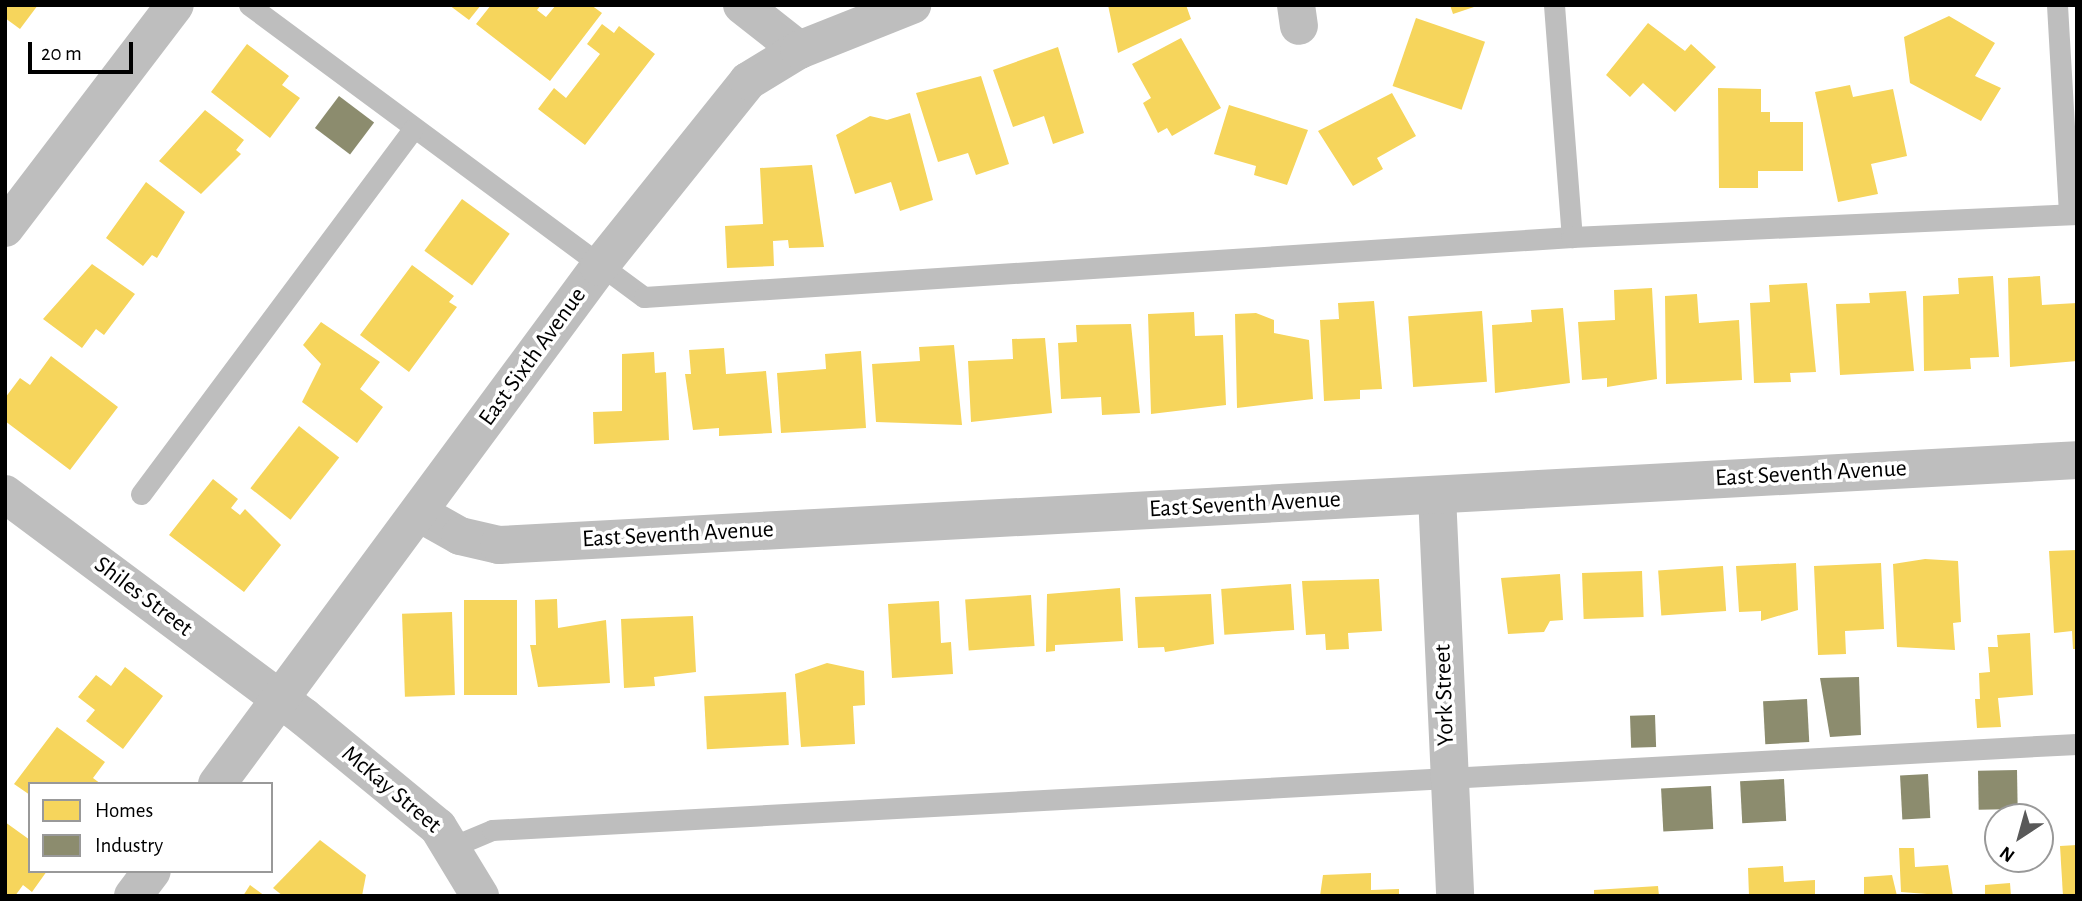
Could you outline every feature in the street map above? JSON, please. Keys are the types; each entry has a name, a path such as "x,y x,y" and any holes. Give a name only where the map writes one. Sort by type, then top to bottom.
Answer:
{"street":[{"path":"5,228 175,5"},
{"path":"741,5 799,50"},
{"name":"East Sixth Avenue","path":"219,782 599,267 748,81 799,50 912,5"},
{"name":"East Seventh Avenue","path":"419,513 460,536 499,545 2077,460"},
{"name":"Shiles Street","path":"5,494 281,700"},
{"name":"York Street","path":"1437,495 1455,896"},
{"name":"McKay Street","path":"281,700 454,846 480,896"},
{"path":"133,896 150,873"}],"lane":[{"path":"249,5 599,267 644,297 1572,237 2073,214 2057,5"},
{"path":"1553,5 1572,237"},
{"path":"141,494 413,129"},
{"path":"454,846 492,830 2077,744"}],"building: Homes":[{"path":"5,5 38,5 20,29 5,18"},
{"path":"449,5 481,5 469,20"},
{"path":"491,5 541,5 537,10 546,17 556,5 591,5 602,13 550,81 476,24"},
{"path":"1108,5 1186,5 1191,19 1118,53"},
{"path":"1450,5 1477,5 1477,6 1453,14"},
{"path":"1949,16 1995,43 1975,76 2001,88 1981,121 1910,83 1904,37"},
{"path":"1416,18 1485,42 1462,110 1393,86"},
{"path":"1648,23 1685,51 1691,44 1716,67 1675,112 1643,83 1630,97 1606,75"},
{"path":"602,24 614,33 619,26 655,54 585,145 538,109 554,88 566,98 600,54 587,44"},
{"path":"1181,38 1221,108 1172,136 1167,128 1158,133 1143,103 1151,98 1132,64"},
{"path":"247,44 289,76 282,85 300,98 270,138 211,92"},
{"path":"1058,47 1084,133 1053,144 1044,116 1013,127 993,70"},
{"path":"981,76 1009,164 976,175 968,153 938,162 916,93"},
{"path":"1850,85 1853,97 1893,89 1907,156 1871,164 1878,194 1838,202 1815,92"},
{"path":"1718,88 1761,89 1761,112 1770,112 1770,122 1803,122 1803,171 1758,171 1758,188 1719,188"},
{"path":"1392,93 1416,136 1377,158 1383,169 1353,186 1318,131"},
{"path":"1229,105 1308,130 1287,185 1254,175 1256,166 1214,154"},
{"path":"205,110 244,140 236,150 241,154 201,194 159,161"},
{"path":"910,113 933,200 900,211 891,182 855,194 836,135 870,116 887,120"},
{"path":"812,165 824,247 789,248 788,240 773,241 774,266 727,268 725,226 763,224 760,168"},
{"path":"146,182 185,212 157,258 152,255 143,266 106,238"},
{"path":"462,199 510,234 472,285 424,251"},
{"path":"92,264 135,294 104,335 96,329 82,348 43,319"},
{"path":"412,265 454,296 449,302 457,307 409,372 360,335"},
{"path":"1993,276 1999,357 1970,358 1971,369 1924,371 1923,296 1959,294 1958,278"},
{"path":"2040,276 2042,305 2077,303 2077,361 2010,367 2008,278"},
{"path":"1807,283 1816,372 1790,373 1791,382 1754,383 1750,303 1770,302 1769,285"},
{"path":"1652,288 1657,379 1607,387 1607,378 1582,380 1578,322 1615,320 1614,290"},
{"path":"1906,291 1914,371 1840,375 1836,304 1870,303 1869,293"},
{"path":"1697,294 1699,323 1739,320 1742,380 1666,384 1665,296"},
{"path":"1374,301 1382,389 1360,390 1360,399 1324,401 1320,320 1339,319 1338,303"},
{"path":"1563,308 1570,383 1495,393 1492,325 1532,322 1531,310"},
{"path":"1482,311 1487,382 1413,387 1408,316"},
{"path":"1194,312 1195,336 1223,335 1226,405 1151,414 1148,314"},
{"path":"1256,313 1274,320 1274,333 1309,340 1313,399 1237,408 1235,314"},
{"path":"321,322 380,362 360,389 383,407 357,443 302,402 321,364 303,345"},
{"path":"1131,324 1140,413 1102,415 1101,397 1061,399 1058,343 1077,342 1076,325"},
{"path":"1045,338 1052,413 971,422 968,361 1013,359 1012,339"},
{"path":"954,345 962,425 876,422 872,364 920,361 919,347"},
{"path":"724,348 726,374 766,371 772,433 719,436 719,428 693,430 685,374 691,374 689,350"},
{"path":"861,351 866,428 781,433 777,373 826,369 825,354"},
{"path":"654,352 655,373 666,372 669,440 594,444 593,412 622,411 622,354"},
{"path":"51,356 118,407 70,470 5,421 5,398 20,378 30,385"},
{"path":"299,426 339,457 291,520 250,488"},
{"path":"213,479 238,499 231,508 240,515 245,509 281,545 244,592 169,535"},
{"path":"2077,550 2077,649 2073,649 2072,631 2054,633 2049,551"},
{"path":"1925,559 1958,561 1961,622 1953,623 1955,650 1897,647 1893,564"},
{"path":"1796,563 1798,610 1761,621 1761,611 1739,612 1736,566"},
{"path":"1881,563 1884,629 1845,631 1846,654 1818,655 1814,566"},
{"path":"1723,566 1726,611 1661,615 1658,571"},
{"path":"1642,571 1644,617 1584,619 1582,573"},
{"path":"1560,574 1563,620 1550,621 1544,632 1508,634 1501,578"},
{"path":"1379,579 1382,631 1348,633 1349,649 1326,650 1325,634 1306,635 1302,581"},
{"path":"1291,584 1294,630 1224,635 1221,589"},
{"path":"1120,588 1123,641 1055,645 1055,651 1046,652 1047,594"},
{"path":"1211,594 1214,644 1165,652 1164,647 1138,648 1135,597"},
{"path":"1031,595 1035,646 969,650 965,600"},
{"path":"557,599 558,628 606,620 610,683 538,687 530,645 536,645 535,600"},
{"path":"464,600 517,600 517,695 464,695"},
{"path":"939,601 941,643 951,642 953,674 892,678 888,604"},
{"path":"452,612 455,695 405,697 402,614"},
{"path":"693,616 696,672 654,677 655,686 624,688 621,619"},
{"path":"2030,633 2033,695 1998,698 2001,727 1977,728 1975,699 1980,699 1979,673 1990,672 1988,647 1998,647 1997,635"},
{"path":"827,663 864,671 865,705 853,706 855,744 801,747 795,674"},
{"path":"125,667 163,696 123,749 86,721 95,710 78,697 96,675 111,686"},
{"path":"786,692 789,745 707,749 704,696"},
{"path":"57,727 105,762 93,778 98,782 28,782 28,794 14,784"},
{"path":"5,822 28,839 28,873 46,873 32,892 23,885 15,896 5,896"},
{"path":"320,840 366,875 362,896 283,896 273,888"},
{"path":"2077,845 2077,896 2063,896 2060,846"},
{"path":"1899,848 1914,848 1915,867 1948,865 1953,896 1901,892"},
{"path":"1783,866 1784,882 1815,880 1815,896 1749,896 1748,868"},
{"path":"1371,873 1371,890 1399,889 1399,896 1320,896 1323,875"},
{"path":"1892,875 1897,896 1864,896 1864,877"},
{"path":"2010,883 2011,896 1985,896 1985,885"},
{"path":"250,885 265,896 243,896"},
{"path":"1658,886 1659,896 1594,896 1594,890"}],"building: Industry":[{"path":"339,96 374,122 350,154 315,128"},
{"path":"1859,677 1861,735 1830,737 1820,678"},
{"path":"1807,699 1809,742 1765,744 1763,701"},
{"path":"1655,715 1656,747 1631,748 1630,716"},
{"path":"2017,770 2018,803 1984,803 1984,810 1979,810 1978,771"},
{"path":"1928,774 1930,818 1902,819 1900,775"},
{"path":"1784,779 1786,821 1742,823 1740,781"},
{"path":"1711,786 1713,829 1663,832 1661,789"}]}
